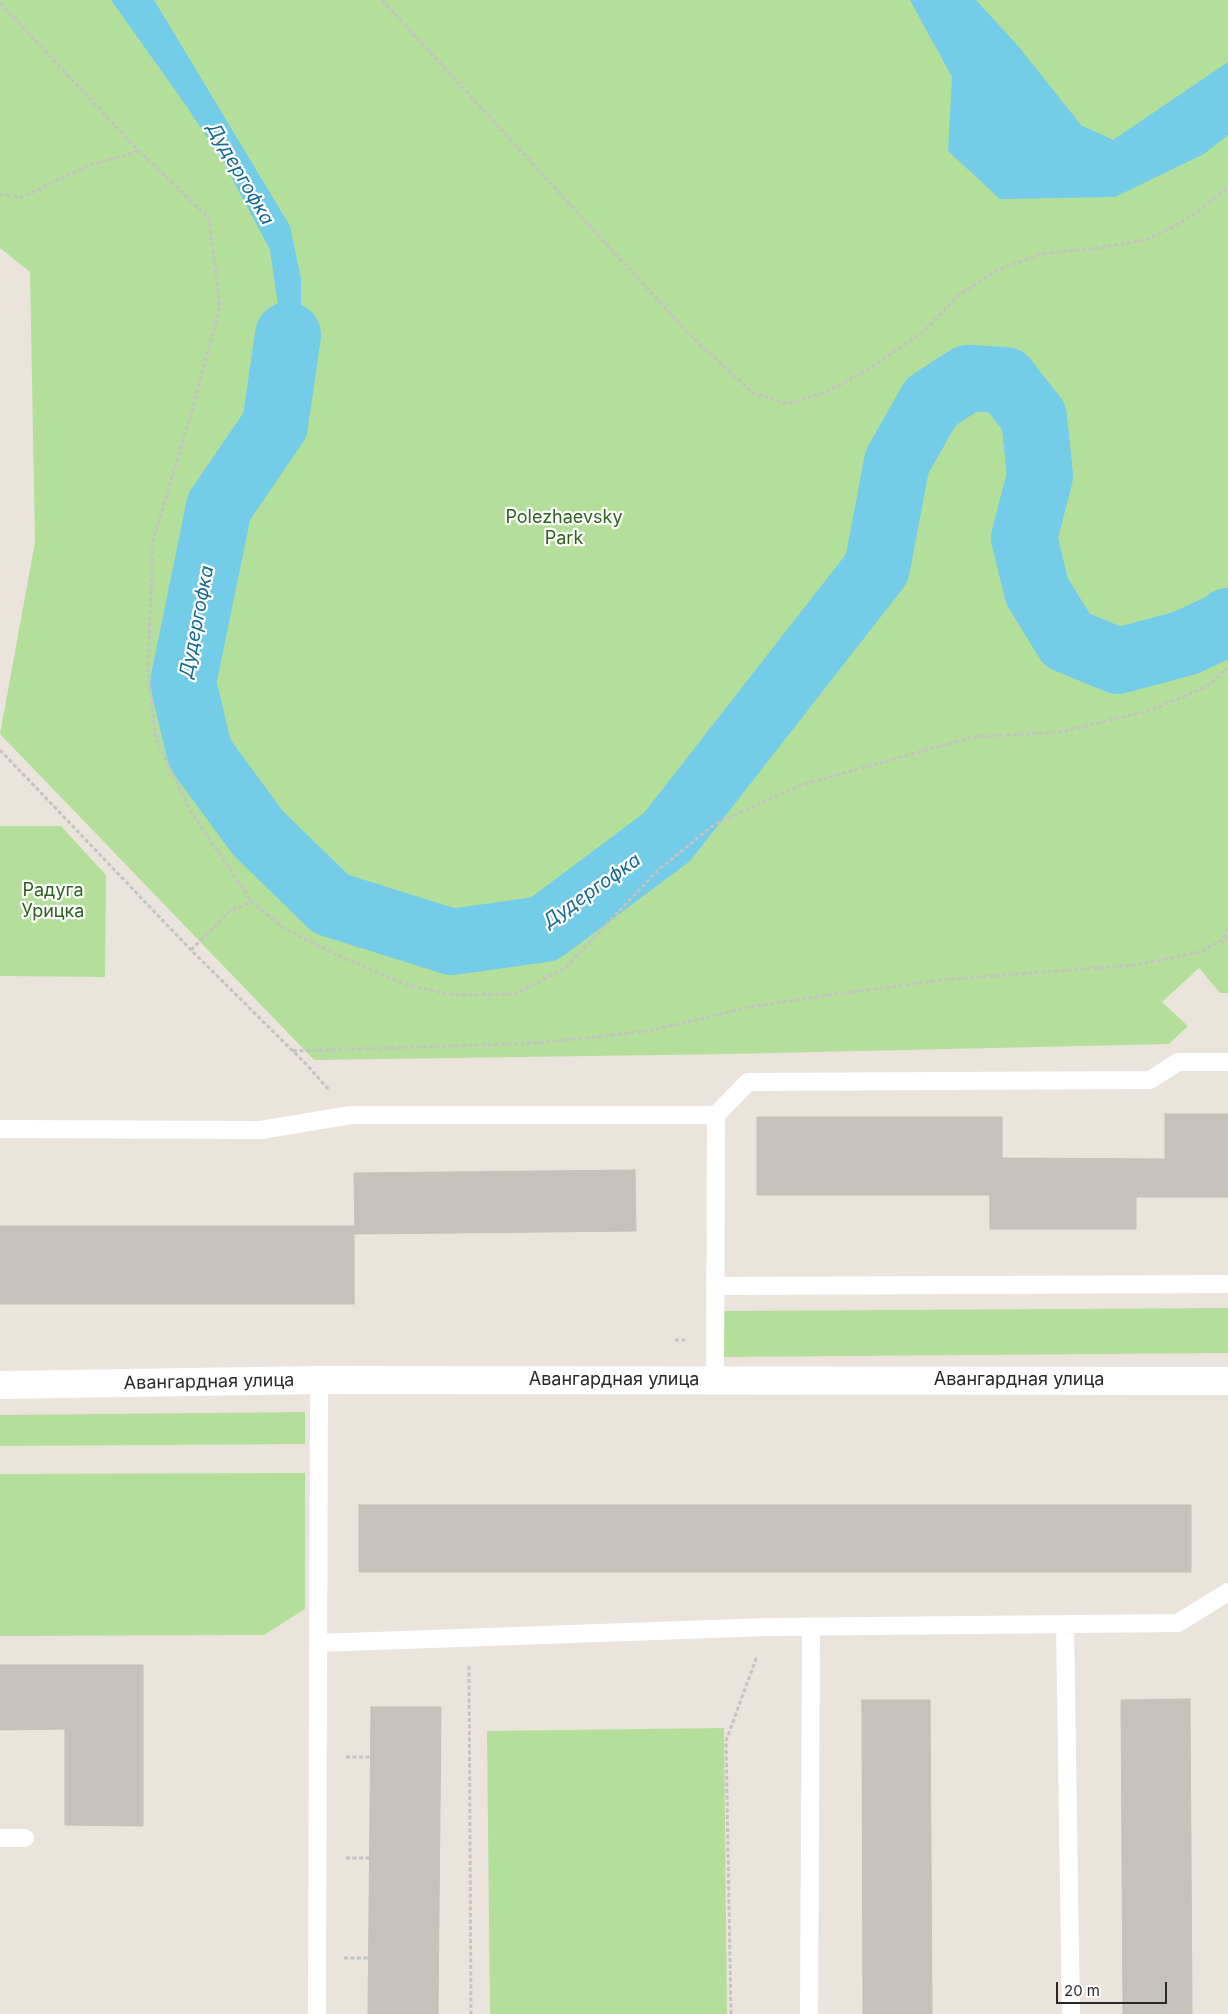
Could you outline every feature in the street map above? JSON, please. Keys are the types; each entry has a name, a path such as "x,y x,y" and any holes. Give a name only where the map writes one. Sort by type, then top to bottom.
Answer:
{"street":[{"name":"Авангардная улица","path":"0,1385 319,1380 1228,1381"}],"lane":[{"path":"716,1380 716,1115 748,1082 1150,1080 1178,1062 1228,1062"},
{"path":"0,1129 261,1130 351,1115 716,1115"},
{"path":"715,1286 1228,1284"},
{"path":"317,2014 319,1380"},
{"path":"319,1643 768,1627 1178,1623 1228,1592"},
{"path":"1065,1625 1071,2014"},
{"path":"809,2014 811,1627"},
{"path":"0,1838 25,1838"}],"path":[{"path":"382,0 691,336 752,393 787,404 827,392 869,369 924,330 960,294 998,270 1041,254 1098,248 1149,239 1192,216 1228,188"},
{"path":"0,3 139,151 209,218 220,306 192,411 153,540 148,672 156,739 190,810 252,902 282,927 332,953 405,984 453,995 515,994 564,970 658,870 715,824 801,785 973,737 1060,732 1149,711 1206,687 1228,668"},
{"path":"0,195 22,197 90,165 139,151"},
{"path":"0,750 191,950 294,1051 351,1115"},
{"path":"191,950 231,910 252,902"},
{"path":"294,1051 539,1043 649,1031 750,1007 850,992 942,980 1136,965 1199,952 1223,940 1228,929"},
{"path":"731,2014 726,1740 768,1627"},
{"path":"469,1638 471,2014"}],"green space":[{"name":"Polezhaevsky Park","path":"0,0 1228,0 1228,993 1220,993 1199,968 1162,1002 1188,1026 1169,1044 728,1054 314,1060 0,734 35,542 30,272 0,248"},
{"name":"Радуга Урицка","path":"0,826 61,826 106,875 105,977 0,976"},
{"path":"1228,1308 1228,1353 723,1357 723,1311"},
{"path":"305,1412 305,1444 0,1446 0,1415"},
{"path":"305,1473 305,1609 264,1635 0,1636 0,1474"},
{"path":"724,1728 727,2014 490,2014 487,1731"}],"water":[{"path":"111,0 154,0 290,226 301,279 301,352 287,429 259,419 273,348 278,305 270,250 224,163"},
{"path":"910,0 976,0 1019,47 1081,125 1113,140 1228,62 1228,135 1204,154 1115,197 1000,199 948,151 952,77"}],"building":[{"path":"1165,1114 1228,1114 1228,1197 1136,1197 1136,1229 990,1229 990,1195 757,1195 757,1117 1002,1117 1002,1158 1165,1159"},
{"path":"635,1170 636,1231 355,1234 354,1173"},
{"path":"0,1226 354,1226 354,1304 0,1304"},
{"path":"359,1505 1191,1505 1191,1572 359,1572"},
{"path":"0,1665 143,1665 143,1826 65,1825 65,1729 0,1730"},
{"path":"1190,1699 1192,2014 1123,2014 1121,1700"},
{"path":"862,1700 930,1700 932,2014 863,2014"},
{"path":"371,1707 441,1707 438,2014 368,2014"}],"waterway":[{"name":"Дудергофка","path":"288,335 275,425 219,507 183,683 200,754 258,833 331,904 452,942 544,929 667,837 877,568 897,462 931,402 968,378 1005,380 1034,417 1040,476 1024,538 1037,591 1067,640 1118,661 1185,643 1222,626 1228,621"}]}
